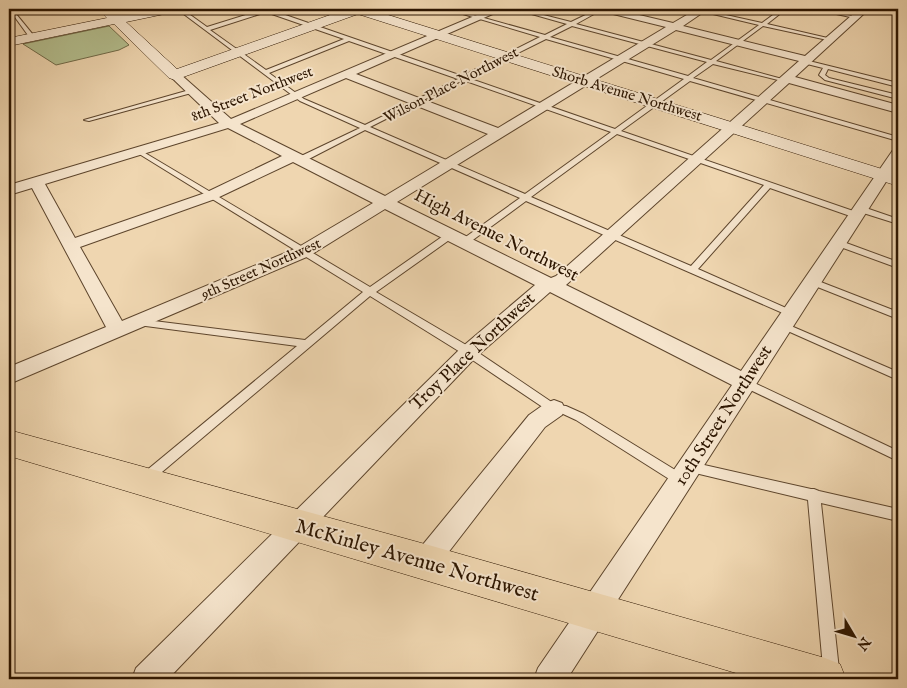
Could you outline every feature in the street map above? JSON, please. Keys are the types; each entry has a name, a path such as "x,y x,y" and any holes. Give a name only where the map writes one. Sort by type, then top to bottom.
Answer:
{"main road":[{"name":"McKinley Avenue Northwest","path":"9,443 425,562 594,613 751,666 825,679"}],"street":[{"name":"High Avenue Northwest","path":"105,9 229,124 550,286 746,382"},
{"path":"9,42 169,9"},
{"path":"175,74 358,9"},
{"name":"Shorb Avenue Northwest","path":"358,9 891,178"},
{"name":"8th Street Northwest","path":"9,190 229,124 499,9"},
{"path":"603,9 807,61"},
{"name":"9th Street Northwest","path":"9,376 303,252 585,81 699,9"},
{"name":"Troy Place Northwest","path":"146,679 469,352 539,290 562,280 860,13"},
{"path":"346,74 499,133"},
{"path":"786,80 898,109"},
{"name":"10th Street Northwest","path":"549,679 858,212 891,178 898,153"},
{"name":"Wilson Place Northwest","path":"70,245 210,196 297,158"},
{"path":"36,182 117,330"},
{"path":"425,562 538,421 554,409"}],"lane":[{"path":"10,9 32,37"},
{"path":"179,9 295,96 692,270 898,376"},
{"path":"207,29 265,9 768,185 898,222"},
{"path":"448,9 898,138"},
{"path":"516,9 786,80"},
{"name":"Wilson Place Northwest","path":"297,158 365,128 603,9"},
{"path":"699,9 830,40"},
{"path":"142,482 368,293 524,197 784,9"},
{"path":"815,9 860,13"},
{"path":"264,73 349,38"},
{"path":"807,61 826,68 898,85"},
{"path":"826,68 823,77 898,97"},
{"path":"86,120 192,91"},
{"path":"138,151 368,293 469,352 554,409 562,409 580,416 686,474 814,494 898,515"},
{"path":"692,270 768,185"},
{"path":"838,243 898,266"},
{"path":"813,282 898,316"},
{"path":"137,322 306,344"},
{"name":"High Avenue Northwest","path":"746,382 898,456"},
{"path":"814,494 832,679"}],"green space":[{"path":"109,26 129,45 119,50 56,65 23,44"}]}
